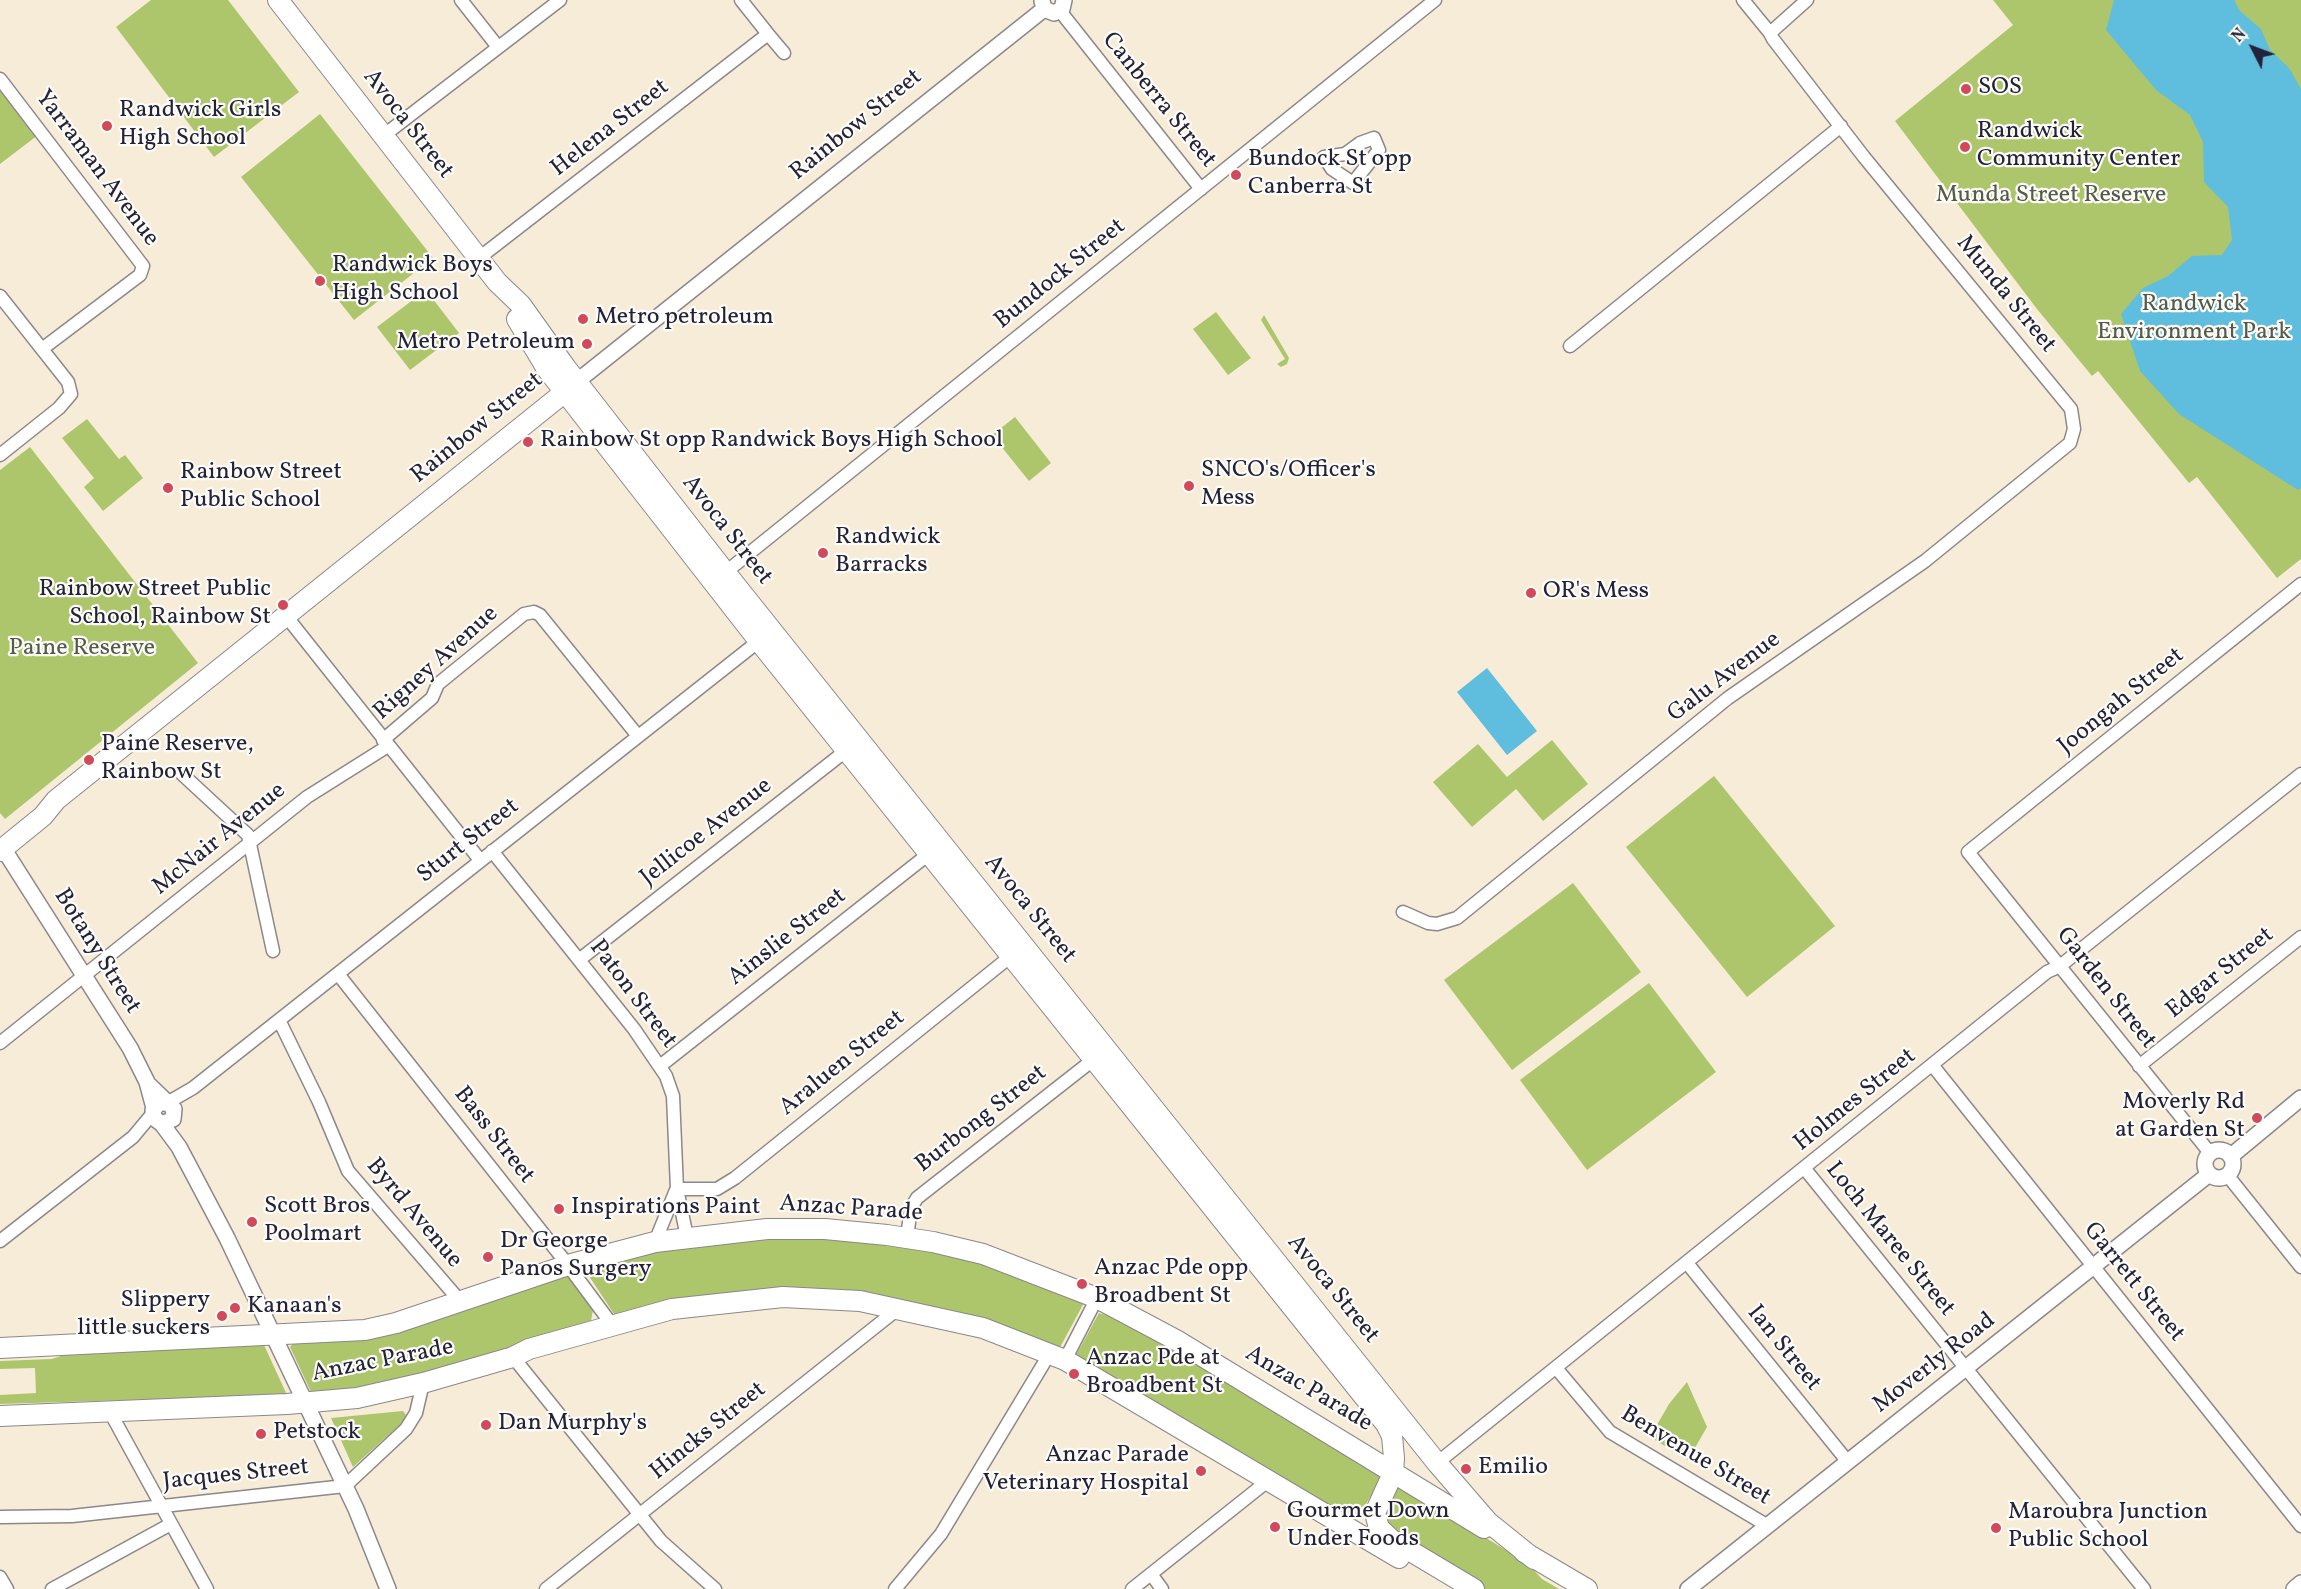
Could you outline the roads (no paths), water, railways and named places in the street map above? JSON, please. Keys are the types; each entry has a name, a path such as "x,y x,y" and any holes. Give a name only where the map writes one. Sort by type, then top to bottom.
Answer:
{"main road":[{"name":"Avoca Street","path":"278,0 497,282 547,369 571,387 765,635 1288,1288 1488,1522 1534,1558"},
{"name":"Rainbow Street","path":"1,846 43,816 56,800 571,387"},
{"name":"Anzac Parade","path":"0,1348 374,1329 568,1265 656,1242 687,1237 796,1228 907,1237 994,1257 1097,1298 1176,1340 1587,1589"},
{"name":"Avoca Street","path":"1288,1288 1386,1424"},
{"name":"Anzac Parade","path":"0,1416 304,1403 357,1398 423,1383 513,1358 529,1349 672,1309 750,1299 829,1298 898,1308 983,1328 1058,1357 1450,1589"},
{"path":"1359,1451 1374,1452 1379,1449 1385,1439 1386,1424"},
{"path":"1386,1424 1395,1447 1393,1473 1376,1506 1376,1521 1379,1528 1392,1540 1474,1589"}],"street":[{"path":"461,0 498,47"},
{"path":"383,136 560,0"},
{"path":"741,0 784,53"},
{"name":"Bundock Street","path":"719,577 1435,0"},
{"name":"Munda Street","path":"1743,0 1841,126 2071,409 2074,429 2070,442"},
{"path":"1771,36 1807,0"},
{"path":"1043,5 1051,13 1062,6"},
{"name":"Rainbow Street","path":"571,387 1043,5"},
{"name":"Canberra Street","path":"1062,6 1202,189"},
{"name":"Helena Street","path":"478,258 768,34"},
{"name":"Yarraman Avenue","path":"0,79 143,266 140,275 42,349"},
{"path":"1570,345 1841,126"},
{"path":"0,296 68,382 71,394 59,408 0,455"},
{"name":"Galu Avenue","path":"1402,912 1428,923 1437,924 1457,918 1728,698 1925,561 2070,442"},
{"name":"Joongah Street","path":"1968,852 2300,588"},
{"name":"Rigney Avenue","path":"386,743 432,698 438,684 524,614 534,612 540,615 638,736"},
{"path":"286,616 480,860"},
{"name":"Sturt Street","path":"0,1240 164,1113 765,635"},
{"name":"McNair Avenue","path":"0,1043 307,797 386,743"},
{"name":"Jellicoe Avenue","path":"579,960 853,745"},
{"path":"182,774 248,835 273,951"},
{"name":"Holmes Street","path":"1437,1463 2047,972 2060,966 2301,774"},
{"name":"Botany Street","path":"1,846 130,1048 164,1113 179,1147 227,1238 345,1486 388,1589"},
{"name":"Ainslie Street","path":"660,1066 936,849"},
{"name":"Paton Street","path":"492,851 660,1066 673,1096 677,1189 687,1237"},
{"name":"Garden Street","path":"1968,852 2210,1153"},
{"name":"Edgar Street","path":"2139,1066 2301,937"},
{"name":"Araluen Street","path":"677,1189 717,1189 735,1178 1018,950"},
{"name":"Bass Street","path":"338,974 568,1265 613,1326"},
{"name":"Byrd Avenue","path":"279,1020 319,1102 348,1171 460,1301"},
{"name":"Burbong Street","path":"907,1237 911,1209 917,1198 1100,1054"},
{"name":"Garrett Street","path":"1933,1066 2301,1526"},
{"path":"2231,1156 2301,1098"},
{"path":"2219,1150 2231,1156 2233,1169 2228,1176 2220,1179 2208,1175 2204,1164 2210,1153 2219,1150"},
{"name":"Loch Maree Street","path":"1805,1169 2144,1589"},
{"name":"Moverly Road","path":"1688,1589 2208,1175"},
{"path":"2228,1176 2301,1267"},
{"name":"Paton Street","path":"656,1242 677,1189"},
{"name":"Ian Street","path":"1687,1263 1848,1462"},
{"path":"895,1589 948,1524 1097,1298"},
{"name":"Hincks Street","path":"546,1589 898,1308"},
{"path":"513,1358 639,1516 661,1541 715,1589"},
{"name":"Benvenue Street","path":"1556,1368 1610,1432 1768,1526"},
{"name":"Jacques Street","path":"0,1517 72,1516 345,1486 406,1429 416,1413 423,1383"},
{"path":"111,1412 207,1589"},
{"path":"1132,1589 1269,1480"},
{"path":"52,1589 171,1524"},
{"path":"1151,1574 1162,1589"},
{"path":"0,1576 7,1589"},
{"path":"2294,1589 2301,1583"}],"water":[{"path":"2114,0 2234,0 2240,11 2261,29 2270,50 2289,68 2301,89 2301,488 2298,490 2179,414 2140,371 2121,314 2143,288 2168,276 2192,256 2222,255 2232,240 2228,207 2204,182 2203,142 2190,115 2156,90 2106,30"},
{"path":"1487,668 1537,731 1507,755 1457,692"}],"place":[{"name":"SOS","path":"1966,89"},
{"name":"Randwick Girls High School","path":"107,126"},
{"name":"Randwick Community Center","path":"1965,147"},
{"name":"Bundock St opp Canberra St","path":"1236,175"},
{"name":"Randwick Boys High School","path":"320,281"},
{"name":"Metro petroleum","path":"583,319"},
{"name":"Metro Petroleum","path":"587,344"},
{"name":"Rainbow St opp Randwick Boys High School","path":"528,442"},
{"name":"SNCO's/Officer's Mess","path":"1189,486"},
{"name":"Rainbow Street Public School","path":"168,488"},
{"name":"Randwick Barracks","path":"823,553"},
{"name":"OR's Mess","path":"1531,593"},
{"name":"Rainbow Street Public School, Rainbow St","path":"283,605"},
{"name":"Paine Reserve, Rainbow St","path":"89,760"},
{"name":"Moverly Rd at Garden St","path":"2257,1118"},
{"name":"Inspirations Paint","path":"559,1209"},
{"name":"Scott Bros Poolmart","path":"252,1222"},
{"name":"Dr George Panos Surgery","path":"488,1257"},
{"name":"Anzac Pde opp Broadbent St","path":"1082,1284"},
{"name":"Kanaan's","path":"235,1308"},
{"name":"Slippery little suckers","path":"222,1316"},
{"name":"Anzac Pde at Broadbent St","path":"1074,1374"},
{"name":"Dan Murphy's","path":"486,1425"},
{"name":"Petstock","path":"261,1434"},
{"name":"Emilio","path":"1466,1469"},
{"name":"Anzac Parade Veterinary Hospital","path":"1201,1471"},
{"name":"Gourmet Down Under Foods","path":"1275,1527"},
{"name":"Maroubra Junction Public School","path":"1996,1528"}],"park label":[{"name":"Munda Street Reserve","path":"2051,197"},
{"name":"Randwick Environment Park","path":"2194,320"},
{"name":"Paine Reserve","path":"82,650"}]}
